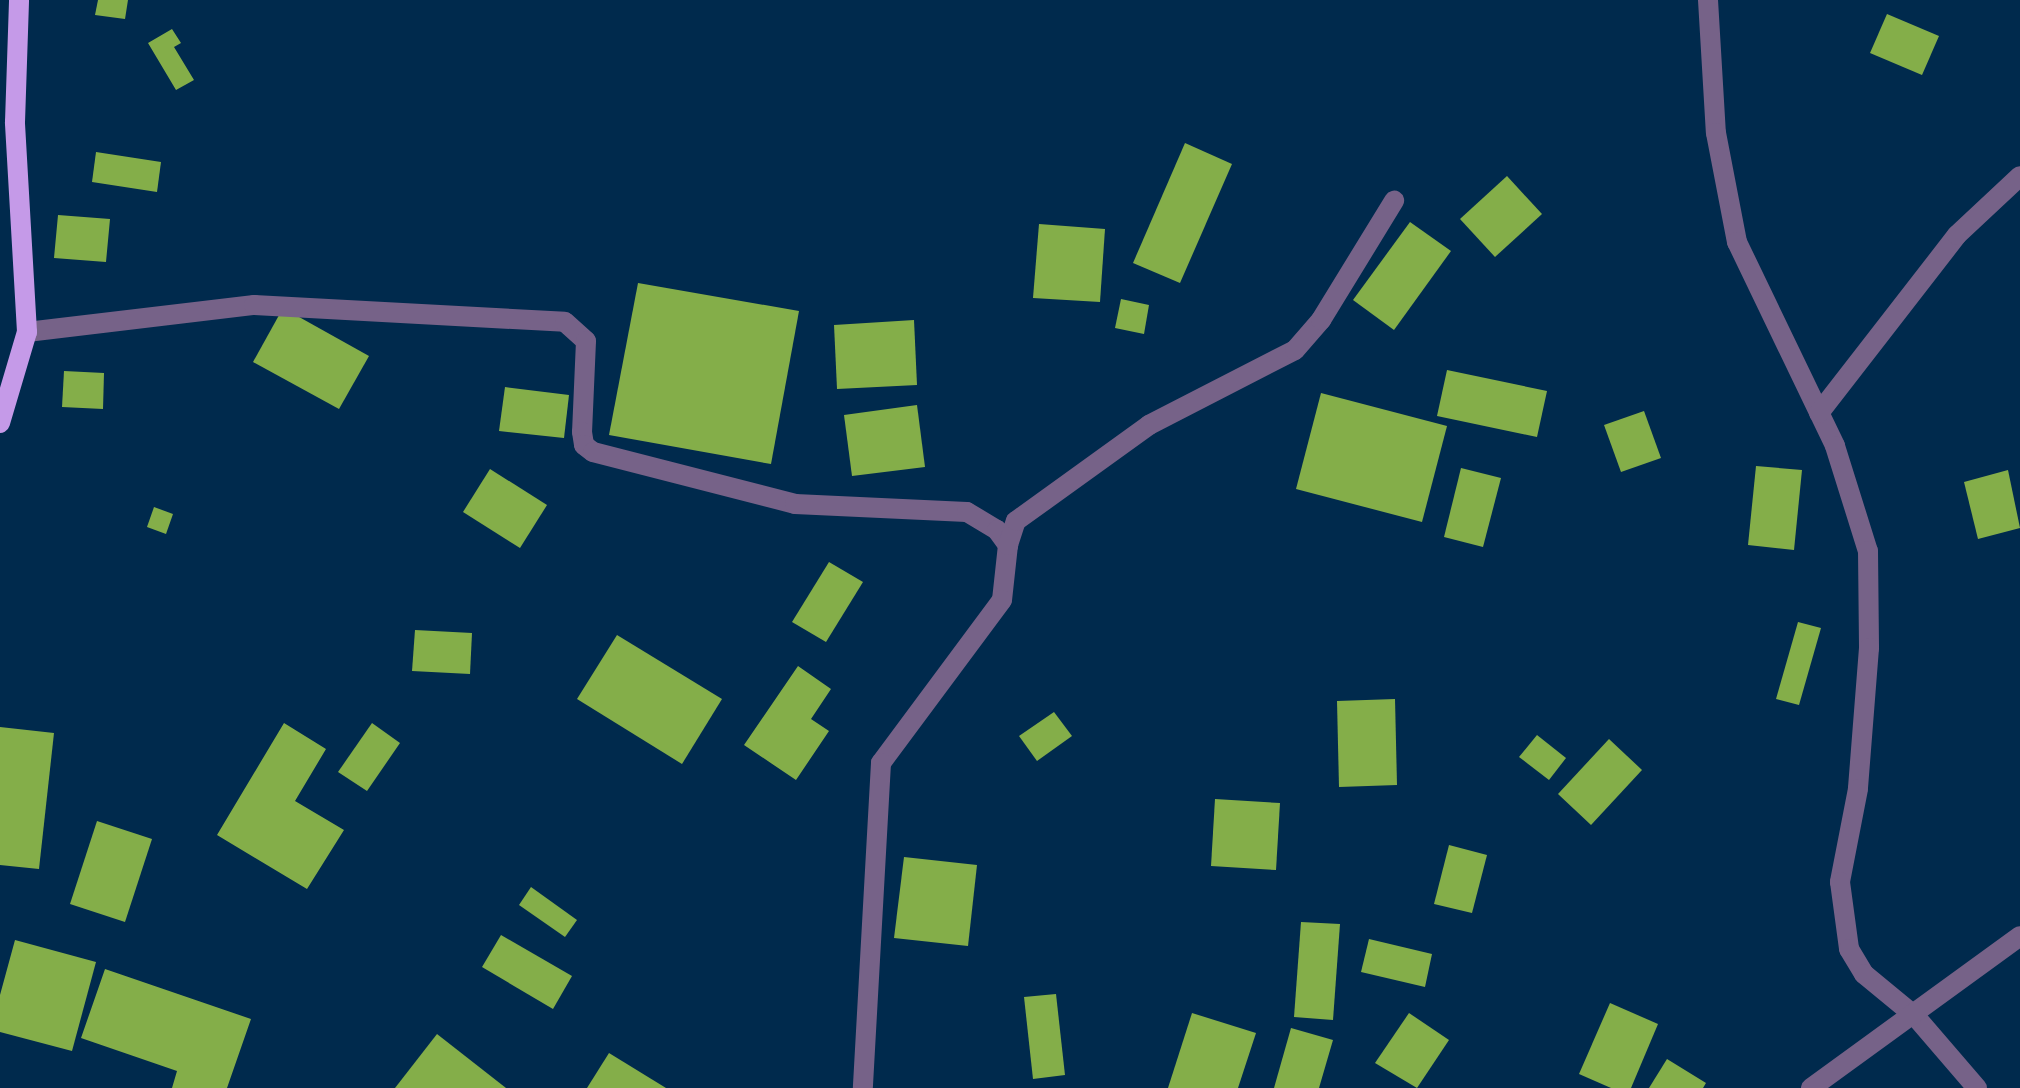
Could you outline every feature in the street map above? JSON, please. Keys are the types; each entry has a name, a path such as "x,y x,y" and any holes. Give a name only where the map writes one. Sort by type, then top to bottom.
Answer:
{"main road":[{"path":"0,423 27,332 15,122 19,0"}],"street":[{"path":"1708,0 1716,133 1737,242 1819,413 1868,551 1869,648 1858,789 1840,882 1849,949 1864,974 1915,1016 1977,1088"},
{"path":"1819,413 1957,235 2020,176"},
{"path":"863,1088 881,763 1002,600 1008,545 1016,521 1149,425 1295,350 1321,320 1394,201"},
{"path":"27,332 254,305 565,322 586,341 582,432 584,445 593,452 795,504 967,512 997,530 1008,545"},
{"path":"1811,1088 1915,1016 2020,936"}],"building":[{"path":"98,0 128,0 125,19 95,15"},
{"path":"1887,14 1939,36 1922,75 1870,53"},
{"path":"172,29 181,43 174,47 194,80 176,90 148,43"},
{"path":"1185,143 1232,164 1180,283 1133,263"},
{"path":"96,152 161,162 157,192 92,182"},
{"path":"1507,176 1542,214 1495,257 1460,219"},
{"path":"58,215 110,219 106,262 54,258"},
{"path":"1410,222 1451,251 1394,330 1353,300"},
{"path":"1039,224 1105,229 1100,302 1033,298"},
{"path":"638,283 799,311 771,464 609,435"},
{"path":"1121,299 1149,305 1144,334 1115,328"},
{"path":"283,308 369,356 339,409 253,362"},
{"path":"914,320 917,385 837,389 834,325"},
{"path":"1447,370 1547,391 1537,437 1437,416"},
{"path":"64,371 104,373 103,409 62,407"},
{"path":"505,387 569,395 564,438 499,431"},
{"path":"1321,393 1447,426 1422,522 1296,489"},
{"path":"917,405 925,467 852,476 844,415"},
{"path":"1644,411 1661,458 1621,472 1604,425"},
{"path":"1756,466 1802,470 1794,550 1748,545"},
{"path":"1461,468 1501,478 1483,547 1444,537"},
{"path":"490,469 547,505 520,548 463,512"},
{"path":"2008,470 2020,528 1978,539 1964,482"},
{"path":"154,507 173,514 166,534 147,527"},
{"path":"829,562 863,582 826,642 792,622"},
{"path":"1798,622 1821,628 1799,705 1776,699"},
{"path":"415,630 472,633 470,674 412,671"},
{"path":"617,635 722,699 682,764 577,699"},
{"path":"798,666 831,689 811,719 829,731 796,780 744,745"},
{"path":"1395,699 1397,785 1339,787 1337,701"},
{"path":"1054,712 1072,736 1037,761 1019,736"},
{"path":"284,723 326,749 295,801 344,830 307,889 217,835"},
{"path":"372,723 400,743 367,791 338,772"},
{"path":"0,727 54,733 39,869 0,865"},
{"path":"1537,735 1566,758 1549,780 1519,757"},
{"path":"1609,739 1642,770 1591,825 1558,794"},
{"path":"1215,799 1280,803 1276,870 1211,866"},
{"path":"97,821 152,839 125,922 70,904"},
{"path":"1449,845 1487,855 1472,913 1434,904"},
{"path":"904,857 977,865 968,946 894,938"},
{"path":"531,887 577,920 565,937 519,905"},
{"path":"1301,922 1340,924 1333,1020 1294,1017"},
{"path":"501,935 572,976 553,1009 482,967"},
{"path":"1369,939 1432,954 1425,987 1361,972"},
{"path":"15,940 96,962 72,1051 0,1032 0,995"},
{"path":"105,969 251,1019 227,1088 172,1088 177,1071 81,1038"},
{"path":"1056,994 1065,1075 1033,1079 1024,997"},
{"path":"1610,1003 1658,1024 1631,1088 1611,1088 1579,1074"},
{"path":"1192,1013 1256,1033 1238,1088 1168,1088"},
{"path":"1409,1013 1449,1040 1417,1088 1375,1063"},
{"path":"1291,1028 1333,1040 1319,1088 1274,1088"},
{"path":"437,1034 506,1088 395,1088"},
{"path":"609,1053 666,1088 587,1088"},
{"path":"1667,1059 1706,1083 1703,1088 1649,1088"}]}
